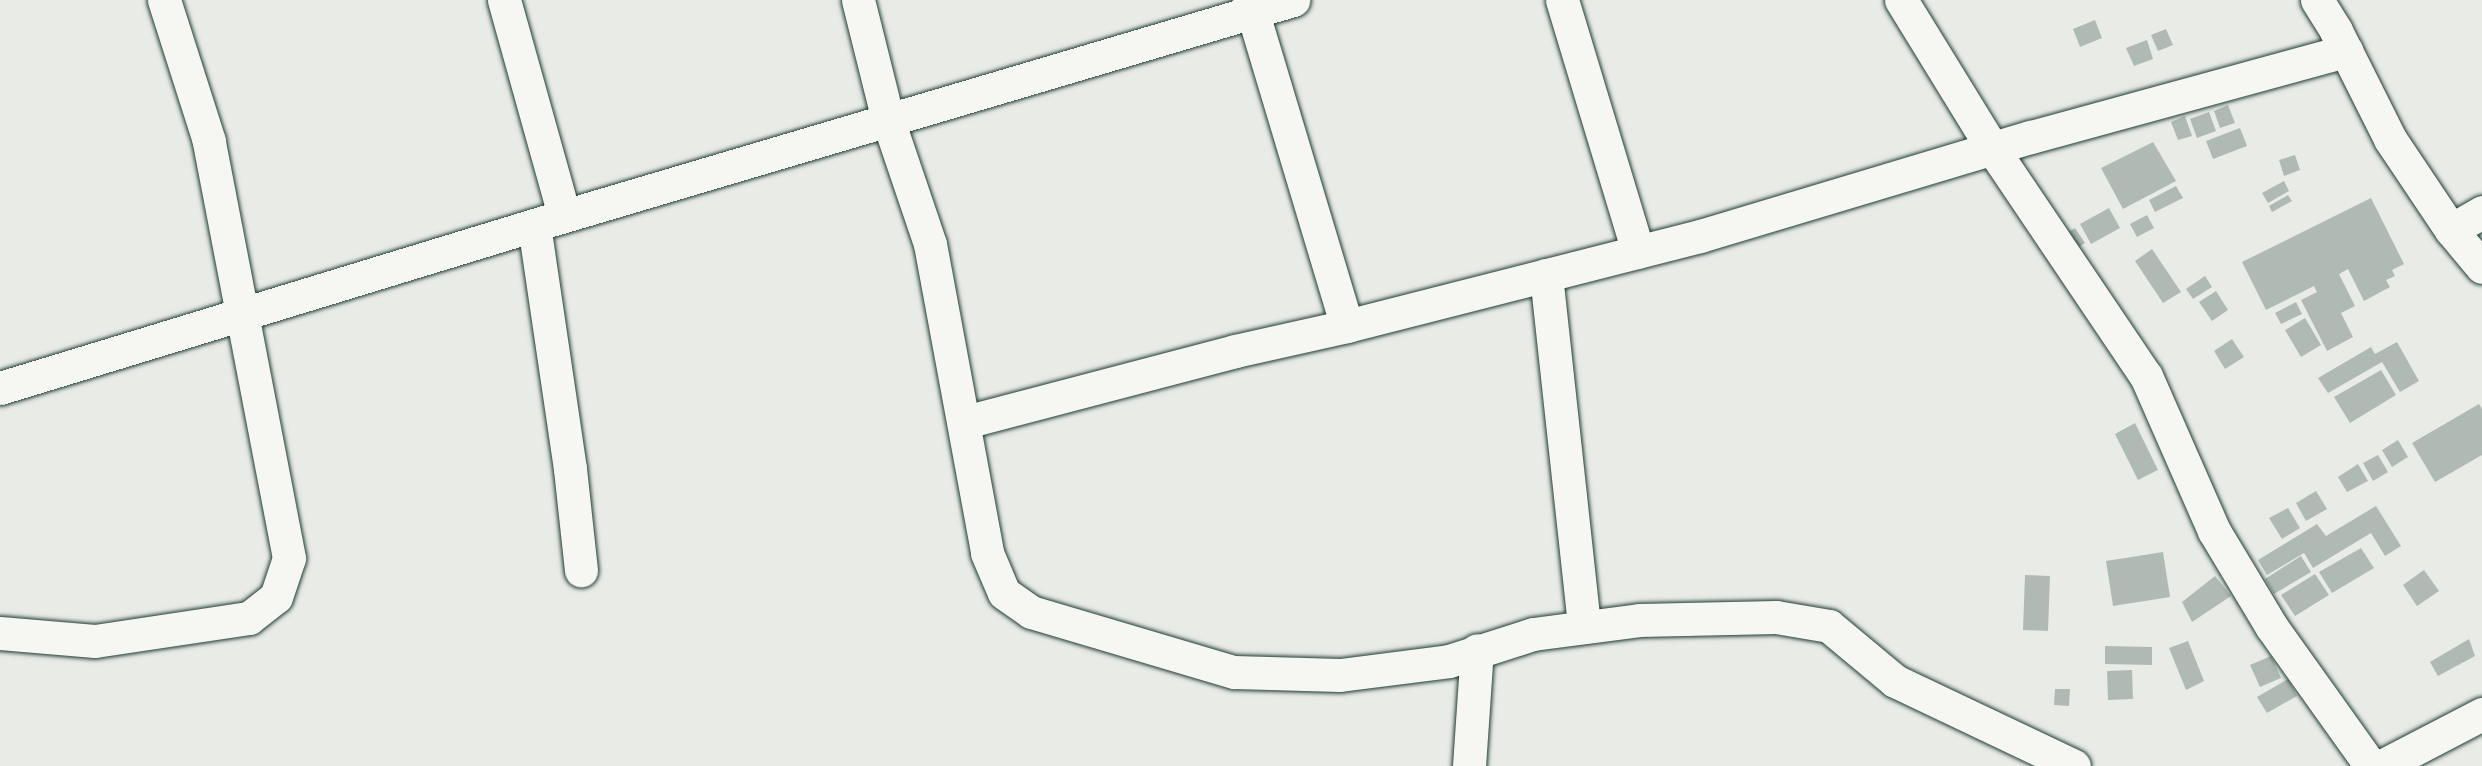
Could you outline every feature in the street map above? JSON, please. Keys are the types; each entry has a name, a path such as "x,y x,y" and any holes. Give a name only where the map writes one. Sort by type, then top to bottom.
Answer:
{"street":[{"path":"0,633 95,641 249,618 276,597 289,558 240,313 209,141 164,0"},
{"path":"504,0 549,220 581,570"},
{"path":"858,0 888,120 930,244 965,422 987,553 1004,593 1031,612 1234,672 1340,675 1449,661 1477,650 1533,634 1584,627 1639,620 1776,617 1828,626 1895,681 2074,766"},
{"path":"0,388 240,313 888,120 1251,6 1293,0"},
{"path":"1562,0 1638,252"},
{"path":"1901,0 1992,148 2146,375 2214,531 2271,626 2371,766"},
{"path":"2317,0 2346,51 2390,140 2451,230 2482,267"},
{"path":"1251,6 1347,326"},
{"path":"965,422 1235,351 1347,326 1700,236 1992,148 2346,51"},
{"path":"2451,230 2482,212"},
{"path":"1546,275 1584,627"},
{"path":"1468,766 1477,650"},
{"path":"2382,766 2482,714"}],"building":[{"path":"2095,20 2102,38 2080,47 2073,29"},
{"path":"2166,29 2173,45 2158,51 2151,35"},
{"path":"2147,40 2153,59 2134,66 2126,48"},
{"path":"2228,105 2235,123 2220,128 2214,111"},
{"path":"2209,112 2216,131 2197,138 2190,119"},
{"path":"2185,116 2192,136 2178,140 2171,122"},
{"path":"2240,128 2247,146 2213,159 2206,141"},
{"path":"2153,142 2176,181 2123,209 2101,168"},
{"path":"2295,155 2300,170 2284,176 2279,160"},
{"path":"2284,181 2289,191 2268,203 2262,193"},
{"path":"2176,186 2183,198 2155,212 2149,200"},
{"path":"2288,195 2292,201 2272,212 2269,206"},
{"path":"2371,198 2404,264 2392,270 2395,276 2386,280 2390,287 2364,301 2348,269 2339,274 2355,306 2341,313 2353,337 2327,351 2301,300 2317,292 2314,286 2266,310 2242,262"},
{"path":"2109,208 2120,228 2091,244 2080,224"},
{"path":"2147,215 2154,228 2137,237 2130,224"},
{"path":"2075,228 2085,243 2069,253 2060,237"},
{"path":"2152,249 2181,292 2163,303 2135,261"},
{"path":"2205,276 2212,287 2193,299 2186,289"},
{"path":"2216,291 2228,310 2212,321 2199,302"},
{"path":"2296,302 2302,314 2281,324 2275,313"},
{"path":"2305,318 2321,345 2301,357 2285,330"},
{"path":"2232,339 2244,357 2225,369 2214,351"},
{"path":"2397,342 2419,381 2400,392 2382,362 2328,393 2318,378 2371,347 2375,354"},
{"path":"2381,370 2396,395 2350,423 2334,397"},
{"path":"2479,404 2482,409 2482,455 2435,482 2412,443"},
{"path":"2135,423 2158,470 2138,480 2115,434"},
{"path":"2398,440 2408,457 2392,467 2382,450"},
{"path":"2378,455 2388,472 2373,481 2363,463"},
{"path":"2358,464 2368,481 2347,492 2338,477"},
{"path":"2316,491 2327,509 2306,521 2296,503"},
{"path":"2376,506 2401,546 2385,556 2371,533 2313,568 2304,553 2267,575 2258,560 2317,524 2326,536"},
{"path":"2288,508 2300,528 2282,539 2269,518"},
{"path":"2361,548 2374,568 2332,593 2319,572"},
{"path":"2163,552 2170,597 2113,606 2106,561"},
{"path":"2301,556 2311,572 2274,594 2265,579"},
{"path":"2424,570 2439,591 2417,606 2403,585"},
{"path":"2315,574 2329,595 2295,616 2281,595"},
{"path":"2025,575 2050,576 2048,631 2023,630"},
{"path":"2215,576 2231,596 2192,622 2182,602"},
{"path":"2469,639 2475,656 2438,676 2430,662"},
{"path":"2188,641 2204,681 2186,690 2169,648"},
{"path":"2105,646 2152,647 2152,665 2105,664"},
{"path":"2271,656 2281,678 2260,687 2250,665"},
{"path":"2132,670 2133,699 2108,700 2107,671"},
{"path":"2288,679 2297,696 2267,713 2257,697"},
{"path":"2055,689 2070,689 2069,706 2054,705"}]}
